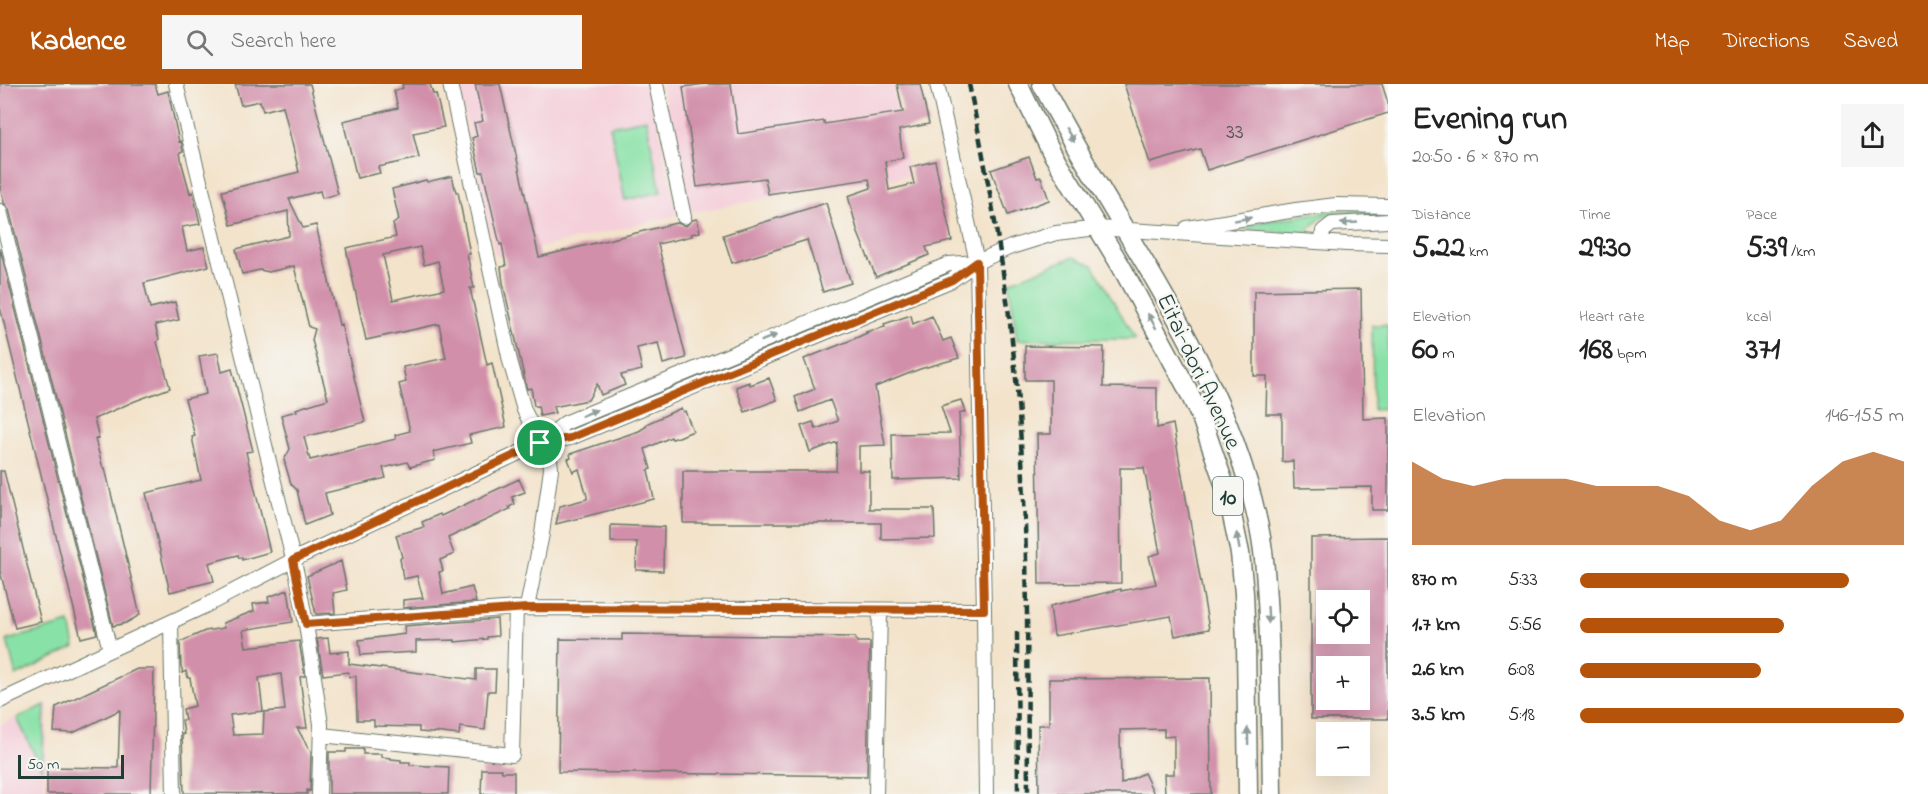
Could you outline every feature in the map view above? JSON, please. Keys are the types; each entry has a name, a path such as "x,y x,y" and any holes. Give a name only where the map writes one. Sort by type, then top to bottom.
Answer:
{"main road":[{"name":"10","path":"1018,84 1052,153 1098,228"},
{"name":"10","path":"1042,84 1058,116 1126,230"},
{"name":"Eitai-dori Avenue","path":"1098,228 1162,339 1186,386 1202,420 1227,492 1240,553 1244,593 1248,794"},
{"name":"Eitai-dori Avenue","path":"1126,230 1206,375 1223,413 1250,489 1258,519 1267,589 1272,794"}],"street":[{"path":"176,84 293,560 306,624 321,735 319,794"},
{"path":"321,735 512,755 521,608 551,482 550,459 524,410 510,361 450,84"},
{"path":"656,84 684,217"},
{"path":"937,84 977,262 986,794"},
{"path":"1164,232 1336,205 1388,206"},
{"path":"0,211 110,650"},
{"path":"1322,242 1323,231 1332,224 1388,221"},
{"path":"0,701 171,622 293,560 540,443 565,423 949,264 977,262 1031,239 1056,233 1098,228 1388,245"},
{"path":"306,624 521,608 984,610"},
{"path":"876,794 880,611"},
{"path":"171,622 174,794"}],"shaded area":[{"path":"458,84 650,84 677,211 674,216 500,257 495,254"},
{"path":"661,84 893,84 909,176 798,192 695,212 687,208"},
{"path":"48,703 44,794 0,794 0,725"}],"green space":[{"path":"646,119 661,192 625,200 610,126"},
{"path":"1388,210 1388,215 1323,216 1306,232 1300,234 1231,227 1329,211"},
{"path":"1073,257 1093,265 1135,339 1017,340 1009,282"},
{"path":"1372,325 1388,325 1388,409 1373,410"},
{"path":"70,623 75,647 16,676 7,640"},
{"path":"45,705 42,770 17,718"}],"building":[{"path":"0,84 155,84 158,94 168,91 183,151 180,152 182,164 190,193 193,192 200,224 182,227 187,251 204,247 209,266 144,283 150,308 175,302 179,320 155,325 159,339 157,342 170,388 94,419 99,438 95,439 103,468 105,468 140,615 126,623 113,626 9,209 4,203 0,187"},
{"path":"235,84 310,84 338,194 322,198 320,191 289,199 303,228 316,225 339,325 341,324 365,422 304,437 310,460 396,439 395,435 410,431 399,384 406,382 403,367 446,358 439,324 366,340 346,248 396,237 393,224 399,220 392,189 426,180 427,182 452,176 456,192 458,192 470,254 467,254 474,288 470,288 487,365 492,363 506,427 469,435 471,443 433,452 435,460 410,467 407,462 383,468 386,478 325,493 330,515 305,525 297,490 291,484 284,460 290,449 281,415 328,399 312,340 315,329 309,327 294,266 269,272 260,270 242,274 236,249 289,236 288,211 231,225 222,191 299,172 283,106 263,111 260,101 241,105","holes":["420,247 424,265 438,261 444,289 393,300 383,255"]},
{"path":"402,84 430,84 433,94 436,94 444,127 413,133 419,158 378,167 380,173 357,178 343,121 398,108 394,91 403,88"},
{"path":"475,84 500,84 539,257 672,224 686,226 692,220 697,219 700,232 658,244 686,358 663,364 658,343 637,348 642,370 621,375 625,385 601,395 597,384 588,400 553,407 555,413 540,416 538,406 534,406 531,388 527,389 526,385 503,283 501,267 506,266 502,244 500,245 483,172 480,172 472,138 477,136 474,123 483,121"},
{"path":"731,84 738,134 903,112 897,84 920,84 929,124 899,130 903,158 885,161 889,190 914,184 910,167 935,161 952,241 926,247 929,255 876,277 858,233 848,196 871,188 869,179 768,194 765,178 697,187 683,87"},
{"path":"1124,84 1382,84 1388,103 1388,113 1207,170 1200,149 1150,163"},
{"path":"1029,157 1037,178 1041,177 1049,200 1008,215 991,170"},
{"path":"826,203 851,283 823,292 807,240 732,263 723,235"},
{"path":"0,248 97,634 81,638 0,307"},
{"path":"1361,289 1363,419 1388,418 1388,510 1372,510 1372,487 1294,488 1293,461 1282,462 1282,414 1266,414 1267,376 1254,376 1254,291"},
{"path":"911,315 913,324 932,316 943,341 951,338 959,358 920,369 875,387 885,445 859,446 859,471 869,471 869,509 934,509 935,538 881,539 881,523 683,523 683,471 836,471 837,442 810,452 801,426 813,422 816,429 838,421 830,400 800,412 795,397 815,389 804,359 866,332 885,327 884,324"},
{"path":"1025,346 1104,347 1103,387 1157,388 1157,428 1173,424 1209,629 1175,636 1171,616 1054,636 1050,606 1121,589 1121,591 1156,584 1149,556 1160,553 1144,468 1120,468 1121,583 1039,584 1037,434 1051,434 1051,380 1025,380"},
{"path":"218,353 222,372 232,369 253,451 246,452 270,552 242,560 238,555 209,563 214,581 170,592 146,493 201,480 192,437 195,436 185,399 206,394 199,356"},
{"path":"769,378 777,400 745,412 736,387"},
{"path":"961,400 965,412 959,414 961,478 893,480 892,434 950,433 941,406"},
{"path":"681,408 683,412 685,411 693,431 672,439 671,437 645,449 651,469 648,470 654,499 556,524 560,506 587,499 579,469 573,472 568,459 571,458 570,454 639,431 647,426 646,424"},
{"path":"0,471 4,471 41,622 15,628 0,571"},
{"path":"519,479 525,492 512,497 515,504 509,507 510,509 448,538 454,554 440,560 443,571 439,572 443,594 472,587 476,602 403,608 403,600 423,598 417,576 403,579 400,558 402,557 396,535 424,527 422,522 440,514 441,516"},
{"path":"611,525 664,527 663,571 636,570 637,542 611,542"},
{"path":"1388,537 1388,719 1311,719 1311,538"},
{"path":"341,561 347,590 333,593 335,613 316,614 307,576"},
{"path":"288,590 293,622 243,630 246,647 299,641 305,676 300,677 307,728 297,728 311,752 310,791 307,790 307,794 184,793 182,720 185,720 183,709 195,706 190,678 186,671 183,673 181,666 180,642 205,631 224,628 223,623 254,611 253,604 269,602 268,597","holes":["281,674 285,710 264,712 263,734 233,735 230,715 263,711 259,678"]},
{"path":"497,619 498,636 487,637 487,639 455,642 455,640 416,641 416,652 361,655 359,640 405,634 404,626"},
{"path":"622,634 855,637 857,642 870,642 867,776 558,772 560,639 622,640"},
{"path":"328,638 330,653 349,651 349,664 476,680 476,669 496,669 495,691 488,691 485,730 460,727 459,735 419,732 419,727 374,726 374,720 357,720 356,676 349,677 348,672 323,675 317,639"},
{"path":"137,669 154,669 151,794 47,794 47,767 118,768 120,710 73,733 54,732 56,707"},
{"path":"1210,678 1211,794 1165,794 1164,774 1174,774 1174,736 1164,737 1164,729 1120,730 1121,784 1144,773 1154,794 1039,794 1038,725 1049,725 1049,679"},
{"path":"346,749 363,749 363,754 381,754 381,757 410,762 410,765 449,767 448,794 329,794 329,752 346,752"},
{"path":"482,769 514,772 514,794 481,794"}],"railway":[{"path":"969,84 1005,283 1018,403 1026,550 1028,794"},
{"path":"1017,632 1018,794"}],"route":[{"path":"977,262 984,610 527,608 306,624 293,560 540,443 570,438 952,280 977,262"}]}
